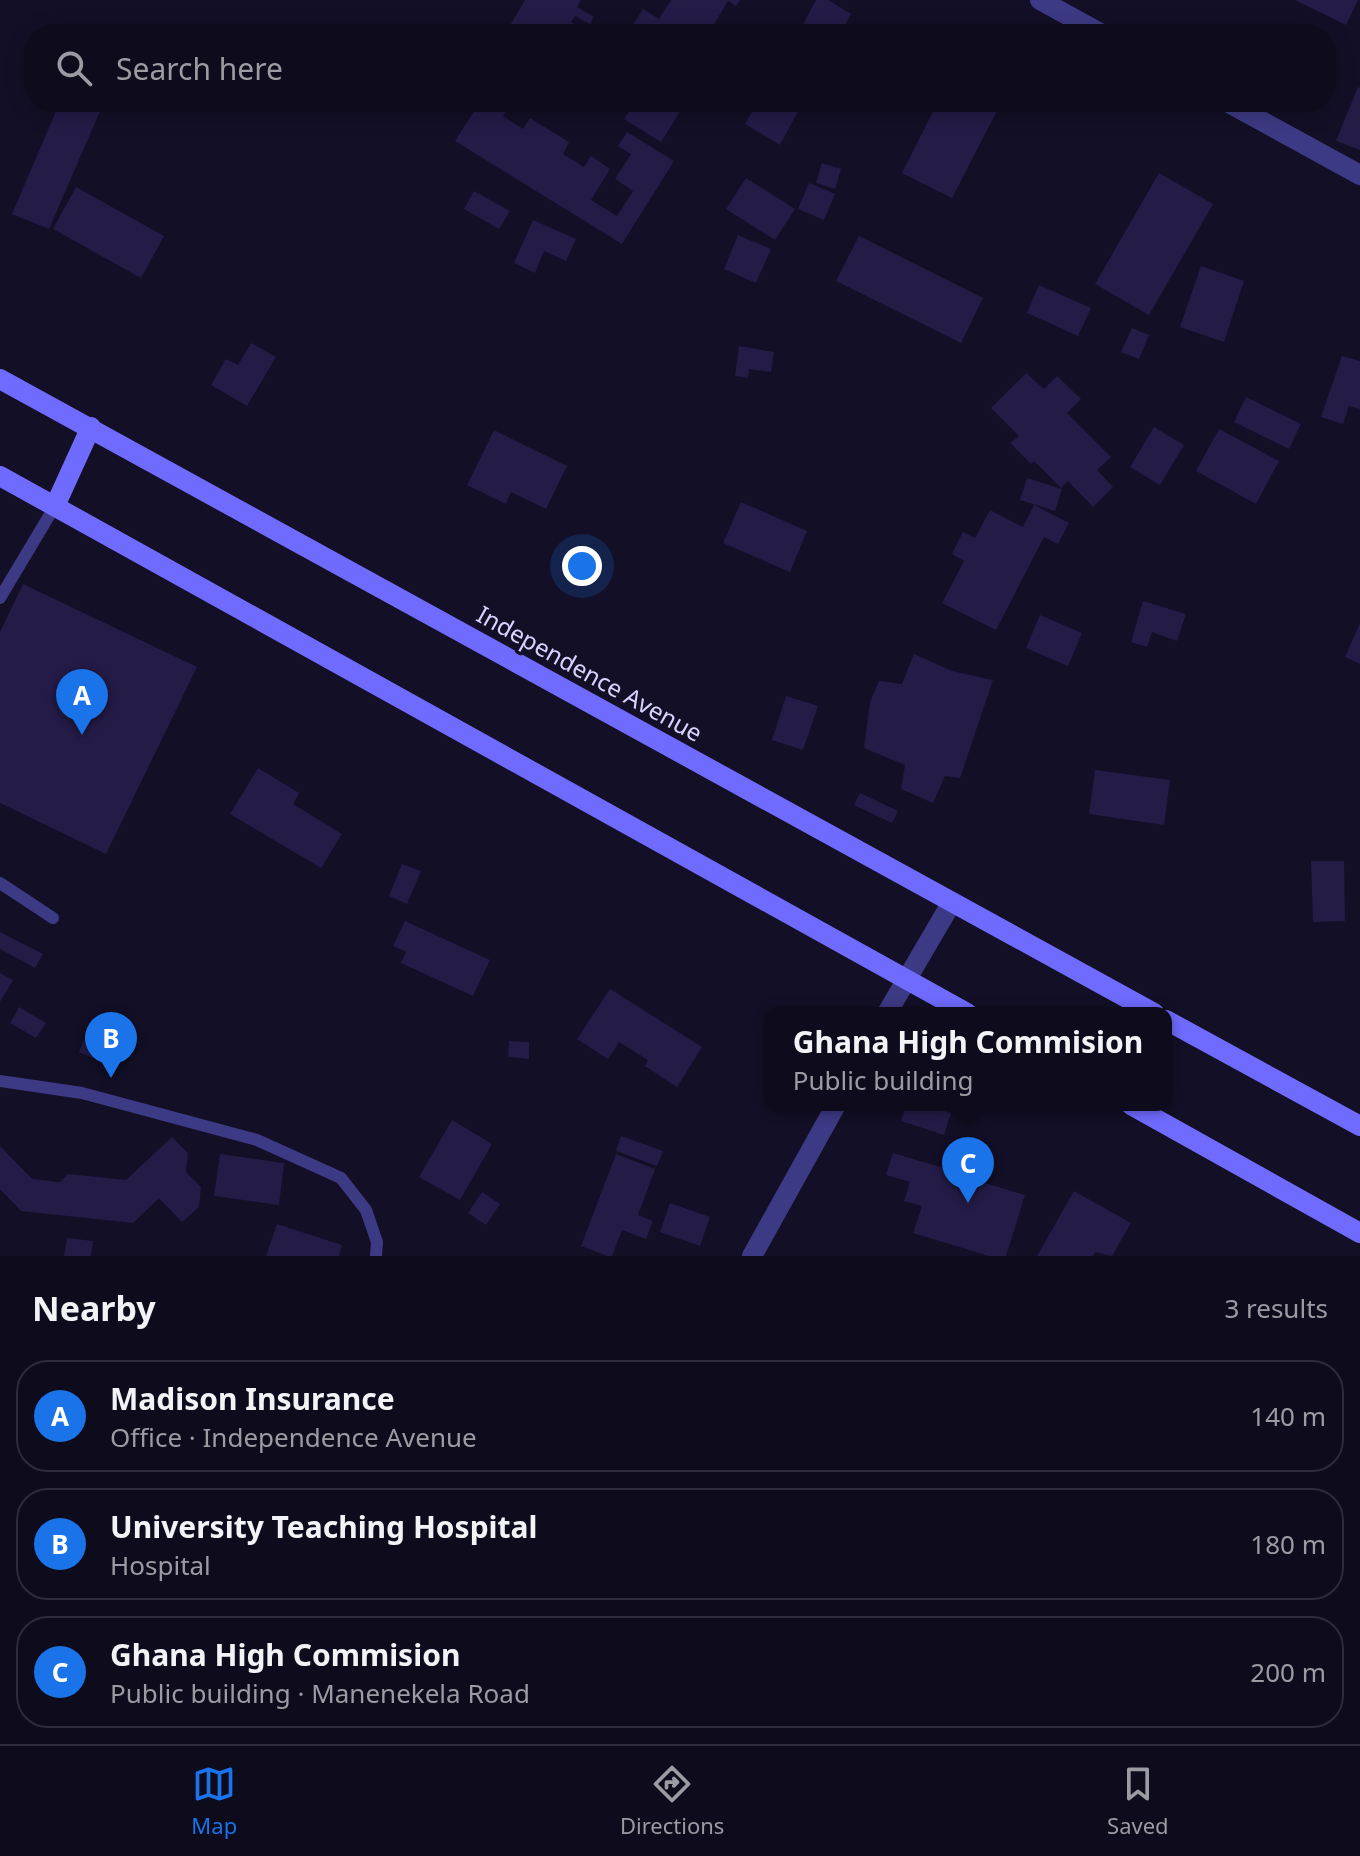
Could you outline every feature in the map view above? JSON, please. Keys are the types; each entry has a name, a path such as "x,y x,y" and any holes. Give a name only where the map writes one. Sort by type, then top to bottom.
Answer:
{"main road":[{"name":"Independence Avenue","path":"0,379 1143,1007"},
{"path":"55,506 91,427"},
{"path":"0,476 956,1007"},
{"path":"1172,1023 1360,1126"},
{"path":"1142,1111 1360,1233"}],"street":[{"path":"1040,0 1084,24"},
{"path":"1245,112 1360,175"},
{"path":"890,1007 952,902"},
{"path":"752,1256 833,1111"}],"lane":[{"path":"0,598 55,506"},
{"path":"0,883 53,918"},
{"path":"0,1081 82,1093 257,1140 341,1178 366,1210 377,1242 376,1256"}],"building":[{"path":"525,0 581,0 577,7 594,17 590,24 575,16 571,22 574,24 511,24"},
{"path":"671,0 740,0 736,6 728,1 714,24 634,24 643,9 659,19"},
{"path":"816,0 828,0 851,14 846,24 803,24"},
{"path":"1295,0 1358,0 1346,25"},
{"path":"1360,88 1360,150 1336,141"},
{"path":"56,112 100,112 49,229 12,214"},
{"path":"474,112 506,112 503,116 523,129 530,118 569,142 563,154 584,167 591,156 610,169 591,200 617,216 633,191 615,179 631,154 618,146 627,132 674,161 622,244 455,141"},
{"path":"628,112 680,112 661,142 624,119"},
{"path":"752,112 798,112 780,145 745,124"},
{"path":"933,112 996,112 952,198 902,173"},
{"path":"822,163 841,169 835,189 816,183"},
{"path":"1159,173 1213,204 1149,315 1095,284"},
{"path":"746,178 795,209 775,240 726,209"},
{"path":"809,183 835,194 824,220 798,209"},
{"path":"76,187 164,236 141,278 53,229"},
{"path":"474,191 510,211 499,229 464,209"},
{"path":"533,220 576,239 566,261 544,251 535,273 514,263"},
{"path":"738,235 771,249 756,283 724,269"},
{"path":"859,236 983,298 961,343 836,281"},
{"path":"1201,266 1244,281 1224,342 1180,327"},
{"path":"1039,285 1091,308 1078,336 1027,313"},
{"path":"1132,328 1149,335 1139,359 1121,352"},
{"path":"251,343 276,357 247,406 211,385 226,359 238,365"},
{"path":"739,346 774,352 771,372 749,369 748,378 735,376"},
{"path":"1342,356 1360,361 1360,409 1349,406 1343,424 1321,417"},
{"path":"1026,373 1044,389 1057,376 1081,399 1067,413 1111,457 1097,470 1113,487 1093,507 1068,481 1061,488 1034,461 1031,464 1010,443 1019,436 991,408"},
{"path":"1246,397 1301,424 1289,449 1234,422"},
{"path":"1154,427 1184,445 1160,485 1130,467"},
{"path":"1219,429 1279,461 1256,504 1196,471"},
{"path":"494,430 567,466 546,509 511,492 506,504 467,485"},
{"path":"1027,478 1062,489 1055,511 1020,500"},
{"path":"741,502 807,531 790,572 723,543"},
{"path":"1034,505 1069,523 1058,544 1044,537 996,630 942,603 964,561 952,554 963,532 975,538 990,510 1023,527"},
{"path":"23,584 197,667 106,854 0,803 0,632"},
{"path":"1143,601 1186,614 1177,641 1152,632 1147,647 1131,642"},
{"path":"1040,615 1082,633 1068,666 1026,648"},
{"path":"1360,623 1360,664 1345,657"},
{"path":"914,654 952,671 993,680 960,778 945,776 933,803 901,789 905,765 864,748 870,702 879,681 902,684"},
{"path":"786,696 818,706 803,750 772,740"},
{"path":"258,768 299,793 293,804 342,834 321,868 230,814"},
{"path":"1095,770 1170,780 1164,825 1089,814"},
{"path":"860,793 898,811 892,823 854,805"},
{"path":"1311,861 1344,861 1345,921 1313,922"},
{"path":"402,864 421,871 407,904 389,896"},
{"path":"405,921 490,960 473,996 401,963 406,952 393,946"},
{"path":"0,932 43,954 35,968 0,949"},
{"path":"0,973 13,980 0,1002"},
{"path":"610,989 702,1047 677,1087 645,1066 648,1060 619,1042 608,1059 577,1039"},
{"path":"19,1007 46,1023 36,1038 10,1023"},
{"path":"89,1028 126,1044 115,1068 79,1052"},
{"path":"509,1041 529,1042 529,1059 508,1057"},
{"path":"904,1111 951,1113 944,1135 901,1121"},
{"path":"452,1120 492,1144 460,1200 419,1177"},
{"path":"621,1136 663,1151 657,1166 616,1151"},
{"path":"172,1137 188,1153 186,1172 201,1187 199,1207 182,1222 159,1198 133,1223 21,1211 0,1189 0,1146 32,1179 60,1182 68,1174 126,1180"},
{"path":"952,1152 977,1160 972,1179 1025,1195 1006,1256 989,1256 913,1233 922,1206 904,1201 910,1182 886,1175 893,1153 947,1169"},
{"path":"220,1154 284,1163 279,1205 214,1196"},
{"path":"616,1154 655,1169 638,1215 653,1221 646,1239 622,1230 612,1256 607,1256 581,1246"},
{"path":"1074,1191 1131,1223 1112,1256 1095,1252 1093,1256 1037,1256"},
{"path":"482,1192 500,1204 486,1225 468,1213"},
{"path":"670,1203 710,1217 700,1246 660,1232"},
{"path":"277,1224 342,1245 339,1256 266,1256"},
{"path":"67,1238 93,1241 91,1256 64,1256"}],"place":[{"name":"Madison Insurance","path":"82,735"},
{"name":"University Teaching Hospital","path":"111,1078"},
{"name":"Ghana High Commision","path":"968,1203"}]}
